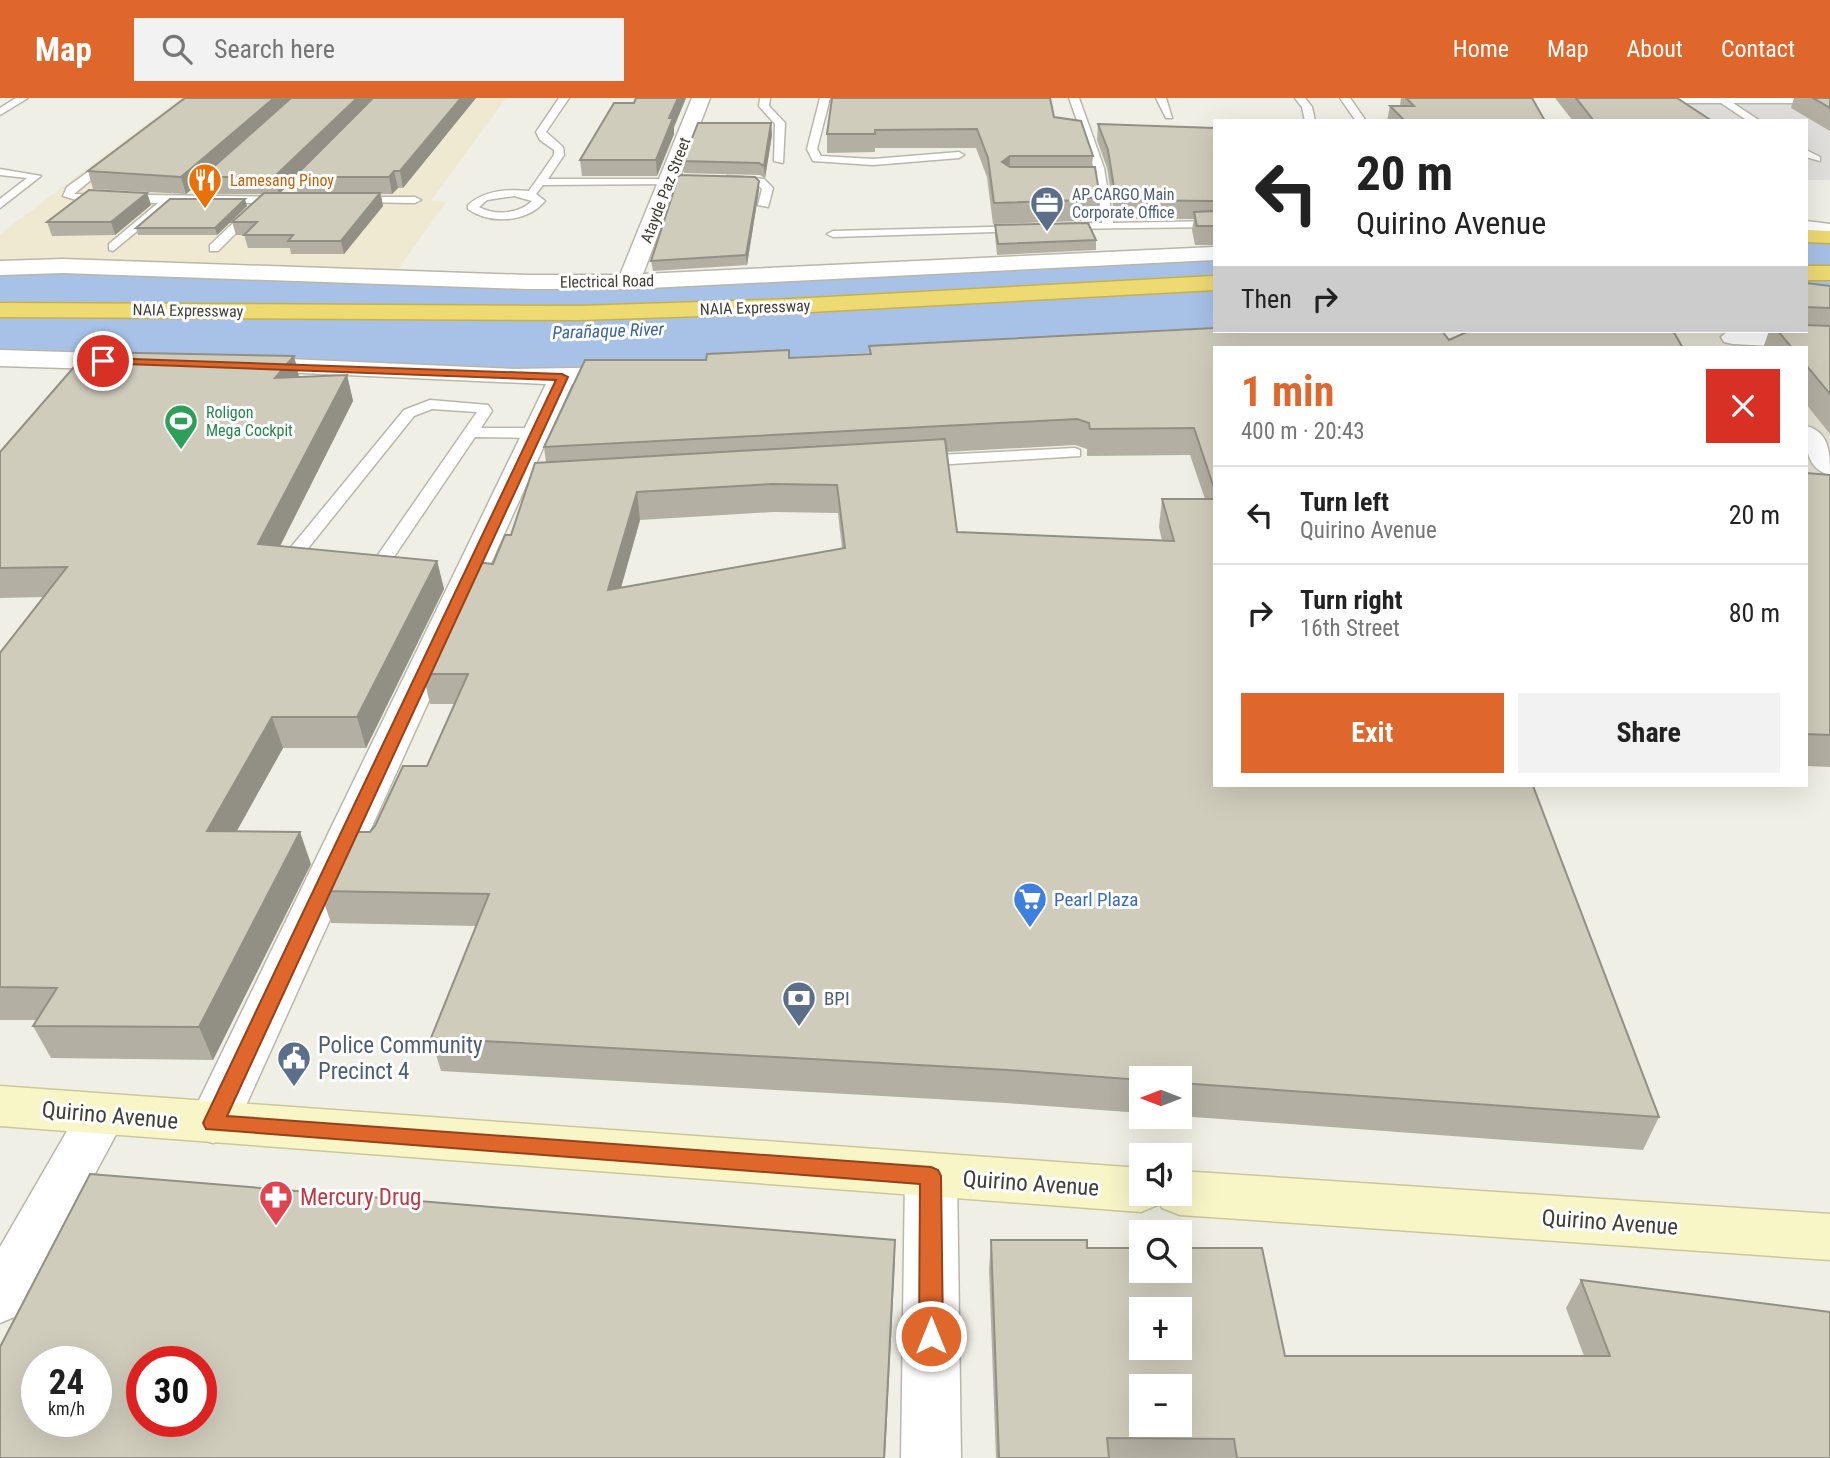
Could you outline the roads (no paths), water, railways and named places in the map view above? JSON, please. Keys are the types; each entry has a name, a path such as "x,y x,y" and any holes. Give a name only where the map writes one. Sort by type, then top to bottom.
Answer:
{"highway":[{"path":"1808,236 1830,237"},
{"path":"1808,247 1830,248"},
{"path":"1808,261 1830,262"},
{"name":"NAIA Expressway","path":"0,295 578,298 789,291 1213,268"},
{"path":"1808,273 1830,273"},
{"name":"NAIA Expressway","path":"0,310 579,313 791,306 1213,283"},
{"path":"1033,292 1213,295"}],"main road":[{"name":"Quirino Avenue","path":"0,1106 1129,1189"},
{"name":"Quirino Avenue","path":"1192,1194 1830,1237"}],"street":[{"name":"Atayde Paz Street","path":"629,282 673,180 701,98"},
{"path":"1808,227 1830,230"},
{"name":"Electrical Road","path":"0,268 63,266 513,282 629,282 1213,254"},
{"path":"1734,339 1830,342"},
{"path":"0,358 161,363"},
{"path":"215,364 562,377 656,374"},
{"path":"213,1123 453,584 521,484 537,433 562,377"},
{"path":"1808,440 1826,481"},
{"path":"0,1298 102,1114"},
{"path":"931,1176 931,1458"}],"lane":[{"path":"0,112 23,98"},
{"path":"531,195 559,149 544,138 541,132 564,98"},
{"path":"765,98 764,106 780,123 779,161"},
{"path":"825,98 812,149 817,159 873,162 959,155"},
{"path":"1074,98 1100,168 1108,226"},
{"path":"1161,98 1169,117"},
{"path":"1300,98 1307,107 1310,119"},
{"path":"1345,98 1360,119"},
{"path":"1656,99 1830,100"},
{"path":"1656,99 1679,114"},
{"path":"1721,99 1752,119"},
{"path":"123,149 71,189 68,196 168,200 283,200 295,195"},
{"path":"0,172 36,176 0,205"},
{"path":"720,178 751,179 763,183 768,188 764,205"},
{"path":"541,182 673,180"},
{"path":"1088,181 1101,181"},
{"path":"190,200 200,191"},
{"path":"493,195 531,195 537,198 537,205 523,212 490,215 472,207 477,200 493,195"},
{"path":"113,247 168,200"},
{"path":"214,248 263,200"},
{"path":"336,200 415,200"},
{"path":"833,234 1213,224"},
{"path":"322,568 296,565 291,561 409,413 430,404 483,408 485,411 471,432 367,574 400,578"},
{"path":"471,432 537,433"},
{"path":"898,462 1075,453"}],"water":[{"path":"1808,230 1830,233 1830,297 1808,294"},
{"name":"Parañaque River","path":"1213,259 1213,333 554,371 0,356 0,272 594,288"}],"place":[{"name":"Lamesang Pinoy","path":"205,210"},
{"name":"AP CARGO Main Corporate Office","path":"1047,233"},
{"name":"Roligon Mega Cockpit","path":"181,451"},
{"name":"Pearl Plaza","path":"1030,929"},
{"name":"BPI","path":"799,1028"},
{"name":"Police Community Precinct 4","path":"294,1088"},
{"name":"Mercury Drug","path":"276,1227"}]}
